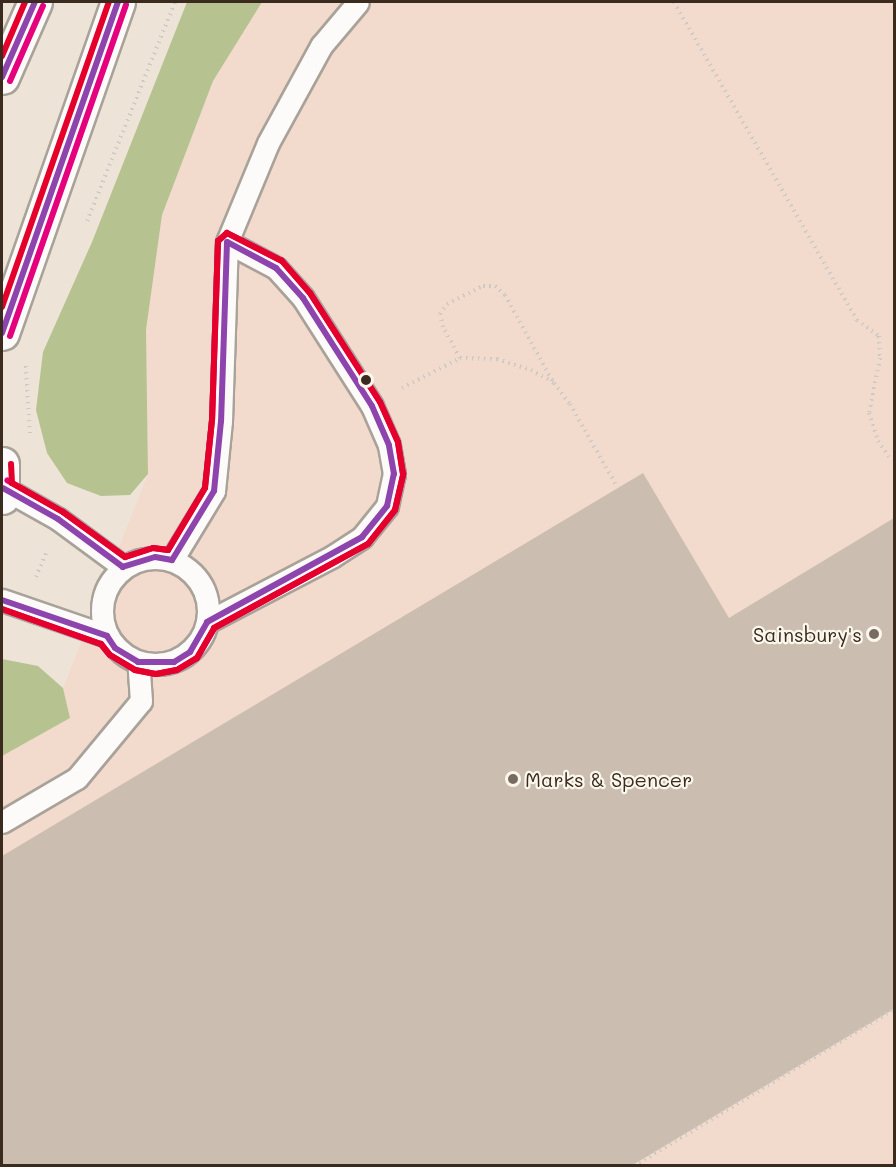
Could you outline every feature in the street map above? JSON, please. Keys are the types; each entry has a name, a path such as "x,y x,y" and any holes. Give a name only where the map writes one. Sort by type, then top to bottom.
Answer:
{"main road":[{"path":"2,77 35,2"},
{"path":"2,333 118,2"}],"lane":[{"path":"172,560 214,491 221,421 227,242 273,134 321,46 358,2"},
{"path":"207,622 333,556 362,537 387,506 394,474 389,445 372,406 303,298 276,268 227,242"},
{"path":"2,483 58,519 123,567"},
{"path":"155,557 172,560 186,567 205,591 207,622 201,638 182,657 156,665 138,662 115,648 107,636 102,622 103,599 112,578 123,567 155,557"},
{"path":"2,600 107,636"},
{"path":"2,822 77,778 141,701 138,662"}],"path":[{"path":"84,229 175,2"},
{"path":"674,2 857,320 879,336 880,358 869,413 878,441 889,457"},
{"path":"460,358 442,327 440,314 456,300 483,286 495,286 504,296 616,485"},
{"path":"30,357 26,368 25,404 31,441"},
{"path":"372,406 460,358 497,359 531,369 554,383"},
{"path":"25,607 58,519"},
{"path":"634,1166 894,1009"}],"shaded area":[{"path":"262,2 894,2 894,1165 2,1166 2,756 70,718 63,688 148,474 146,330 162,215 213,81"}],"green space":[{"path":"187,2 262,2 213,81 162,215 146,330 148,474 130,495 101,496 67,483 47,453 36,410 43,352 92,242"},
{"path":"2,659 38,666 63,688 70,718 2,756"}],"building":[{"name":"Marks & Spencer","path":"643,473 729,618 894,518 894,1009 631,1166 2,1166 2,856"}],"transit line":[{"path":"2,56 25,2"},
{"path":"2,77 35,2"},
{"path":"2,307 109,2"},
{"path":"2,333 118,2"},
{"path":"10,336 126,5"},
{"path":"10,81 43,6"},
{"path":"2,609 101,644 110,655 135,670 156,674 177,670 197,658 214,628 368,544 395,510 403,474 398,442 380,402 310,293 282,261 227,233 218,241 212,420 205,488 168,550 153,548 125,557 63,512 7,480"},
{"path":"2,609 101,644 110,655 135,670 156,674 177,670 197,658 214,628 368,544 395,510 403,474 398,442 380,402 310,293 282,261 227,233 218,241 212,420 205,488 168,550 153,548 125,557 63,512 12,483 11,464"},
{"path":"2,600 107,636 115,648 138,662 174,662 190,652 207,622 362,537 387,506 394,474 389,445 372,406 303,298 276,268 227,242 221,421 214,491 172,560 155,557 123,567 58,519 3,488"}],"place":[{"name":"Sainsbury's","path":"874,634"},
{"name":"Marks & Spencer","path":"513,779"}]}
